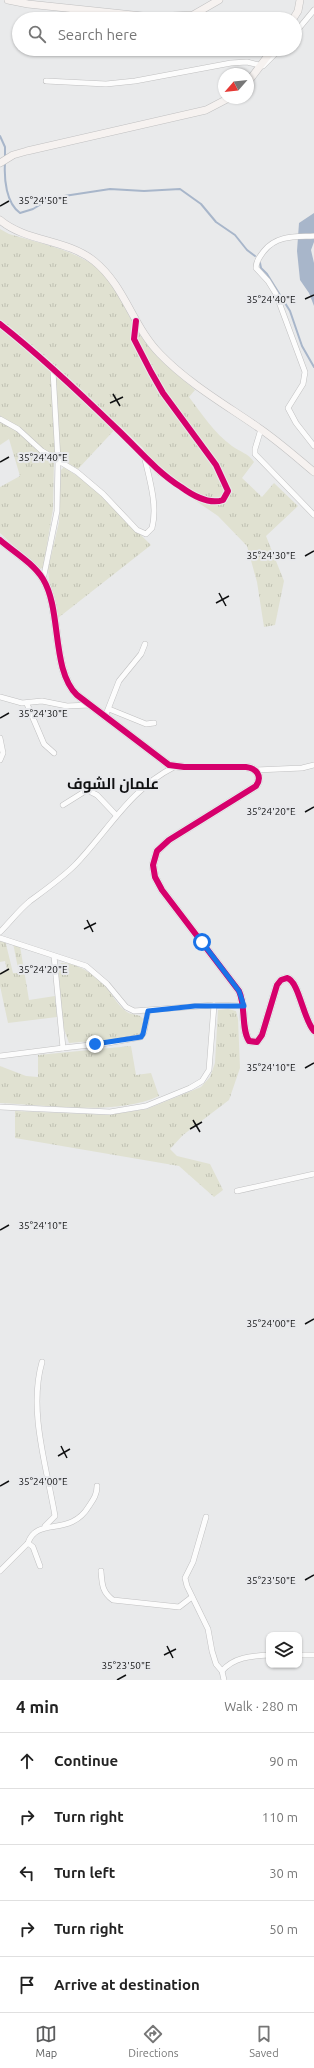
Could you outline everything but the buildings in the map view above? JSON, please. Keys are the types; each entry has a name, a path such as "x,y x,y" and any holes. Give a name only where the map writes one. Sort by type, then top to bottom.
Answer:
{"main road":[{"path":"8,0 28,4 104,12"},
{"path":"198,12 219,0"},
{"path":"297,12 300,0"},
{"path":"254,75 267,56"},
{"path":"0,163 17,154 206,110 218,104"},
{"path":"0,220 15,229 67,246 92,259 104,269 115,284 150,343 170,364 216,400 261,429 314,472"},
{"path":"0,540 33,568 43,580 50,602 66,679 73,691 105,718 159,758 174,767 246,767 256,770 258,779 256,786 167,842 157,851 153,865 153,873 159,886 237,987 244,1006 246,1035 249,1041 257,1042 262,1035 277,985 281,980 289,978 295,984 304,1015 314,1031"}],"street":[{"path":"302,25 314,10"},
{"path":"46,81 106,84 135,81 231,63 247,62 261,66 265,65 273,56"},
{"path":"314,236 289,237 279,239 269,244 258,260 256,268 268,281 276,294 305,372 302,384 288,408 296,423 314,446"},
{"path":"0,324 24,343 79,392 171,480 189,493 215,502 223,500 228,494 227,487 216,465 163,393 134,339 136,321"},
{"path":"43,580 56,523 58,460 54,371"},
{"path":"0,419 18,429 42,451 90,482 137,530 146,534 152,528 154,517 151,485 144,454"},
{"path":"261,429 254,449 255,454 314,515"},
{"path":"105,718 118,681 141,654 145,644"},
{"path":"0,697 27,704 42,701 67,706 90,705"},
{"path":"27,704 44,744 54,753"},
{"path":"109,708 146,724 154,723"},
{"path":"0,738 3,753 0,760"},
{"path":"256,770 302,768 314,765"},
{"path":"0,932 29,902 74,866 116,815 149,782 174,767"},
{"path":"62,805 88,790 97,795 116,815"},
{"path":"0,938 91,969 108,984 130,1010 148,1011 214,1005 244,1006"},
{"path":"54,956 63,1048"},
{"path":"0,1107 110,1112 146,1106 196,1085 207,1076 210,1067 214,1005"},
{"path":"0,1056 108,1044 141,1037 148,1011"},
{"path":"237,1191 314,1174"},
{"path":"0,1571 28,1543 30,1537 35,1531 46,1526 55,1516 46,1471 37,1403 37,1385 42,1362"},
{"path":"46,1526 63,1526 83,1516 97,1494 97,1486"},
{"path":"206,1517 193,1562 185,1578 187,1586 208,1629 216,1664 222,1671 224,1680"},
{"path":"28,1543 33,1547 40,1566"},
{"path":"102,1571 102,1587 106,1594 113,1600 179,1607 192,1597"},
{"path":"222,1671 238,1659 266,1655"},
{"path":"302,1655 314,1655"}],"green space":[{"path":"0,229 9,234 59,249 84,259 104,274 115,289 138,331 154,353 195,390 189,397 209,423 226,441 252,459 254,462 242,478 262,497 274,483 298,506 266,536 284,581 275,625 264,627 257,582 247,546 218,516 155,473 143,448 119,425 78,469 54,455 53,509 43,568 39,569 0,533 0,487 20,476 9,439 0,445"},
{"path":"64,467 89,484 151,545 58,618 50,590 48,569 59,522 61,470"},
{"path":"0,939 5,940 13,973 19,973 13,943 20,946 29,1000 55,996 57,1017 8,1023 0,986 0,972 7,970 5,961 0,962"},
{"path":"62,963 74,965 93,975 107,988 124,1010 141,1017 143,1019 141,1034 137,1037 69,1043 63,1026 58,965"},
{"path":"228,1009 236,1011 238,1019 240,1068 229,1100 183,1135 170,1149 177,1156 210,1164 223,1190 214,1197 179,1166 15,1138 15,1111 108,1115 147,1109 201,1087 210,1077 215,1063 218,1010"},
{"path":"131,1046 136,1075 151,1073 159,1096 142,1102 123,1106 102,1108 0,1103 0,1066 26,1076 38,1077 38,1055"}],"water":[{"path":"314,213 314,242 311,250 314,263 314,306 309,293 300,280 297,251 299,223"}],"waterway":[{"path":"0,136 5,147 5,158"},
{"path":"5,163 5,176 9,197 15,209 20,213 33,209 51,198 110,189 144,191 180,189 201,204 216,222 235,235 247,250 255,256"},
{"path":"260,263 261,268 267,274 290,311 302,346 314,367"}],"cycle path":[{"path":"0,324 31,349 172,481 195,496 212,501 223,500 228,491 216,465 163,393 134,339 136,321"},
{"path":"0,540 29,563 43,579 49,592 53,607 63,671 69,684 77,695 169,765 184,767 246,767 253,769 259,776 256,786 169,840 157,851 153,865 155,877 162,890 239,991 245,1030 249,1041 257,1042 262,1035 277,985 281,980 287,978 295,986 307,1018 314,1031"}],"district":[{"name":"علمان الشوف","path":"113,783"}],"route":[{"path":"95,1044 108,1044 141,1037 148,1011 214,1005 244,1006 239,991 202,942"}]}
